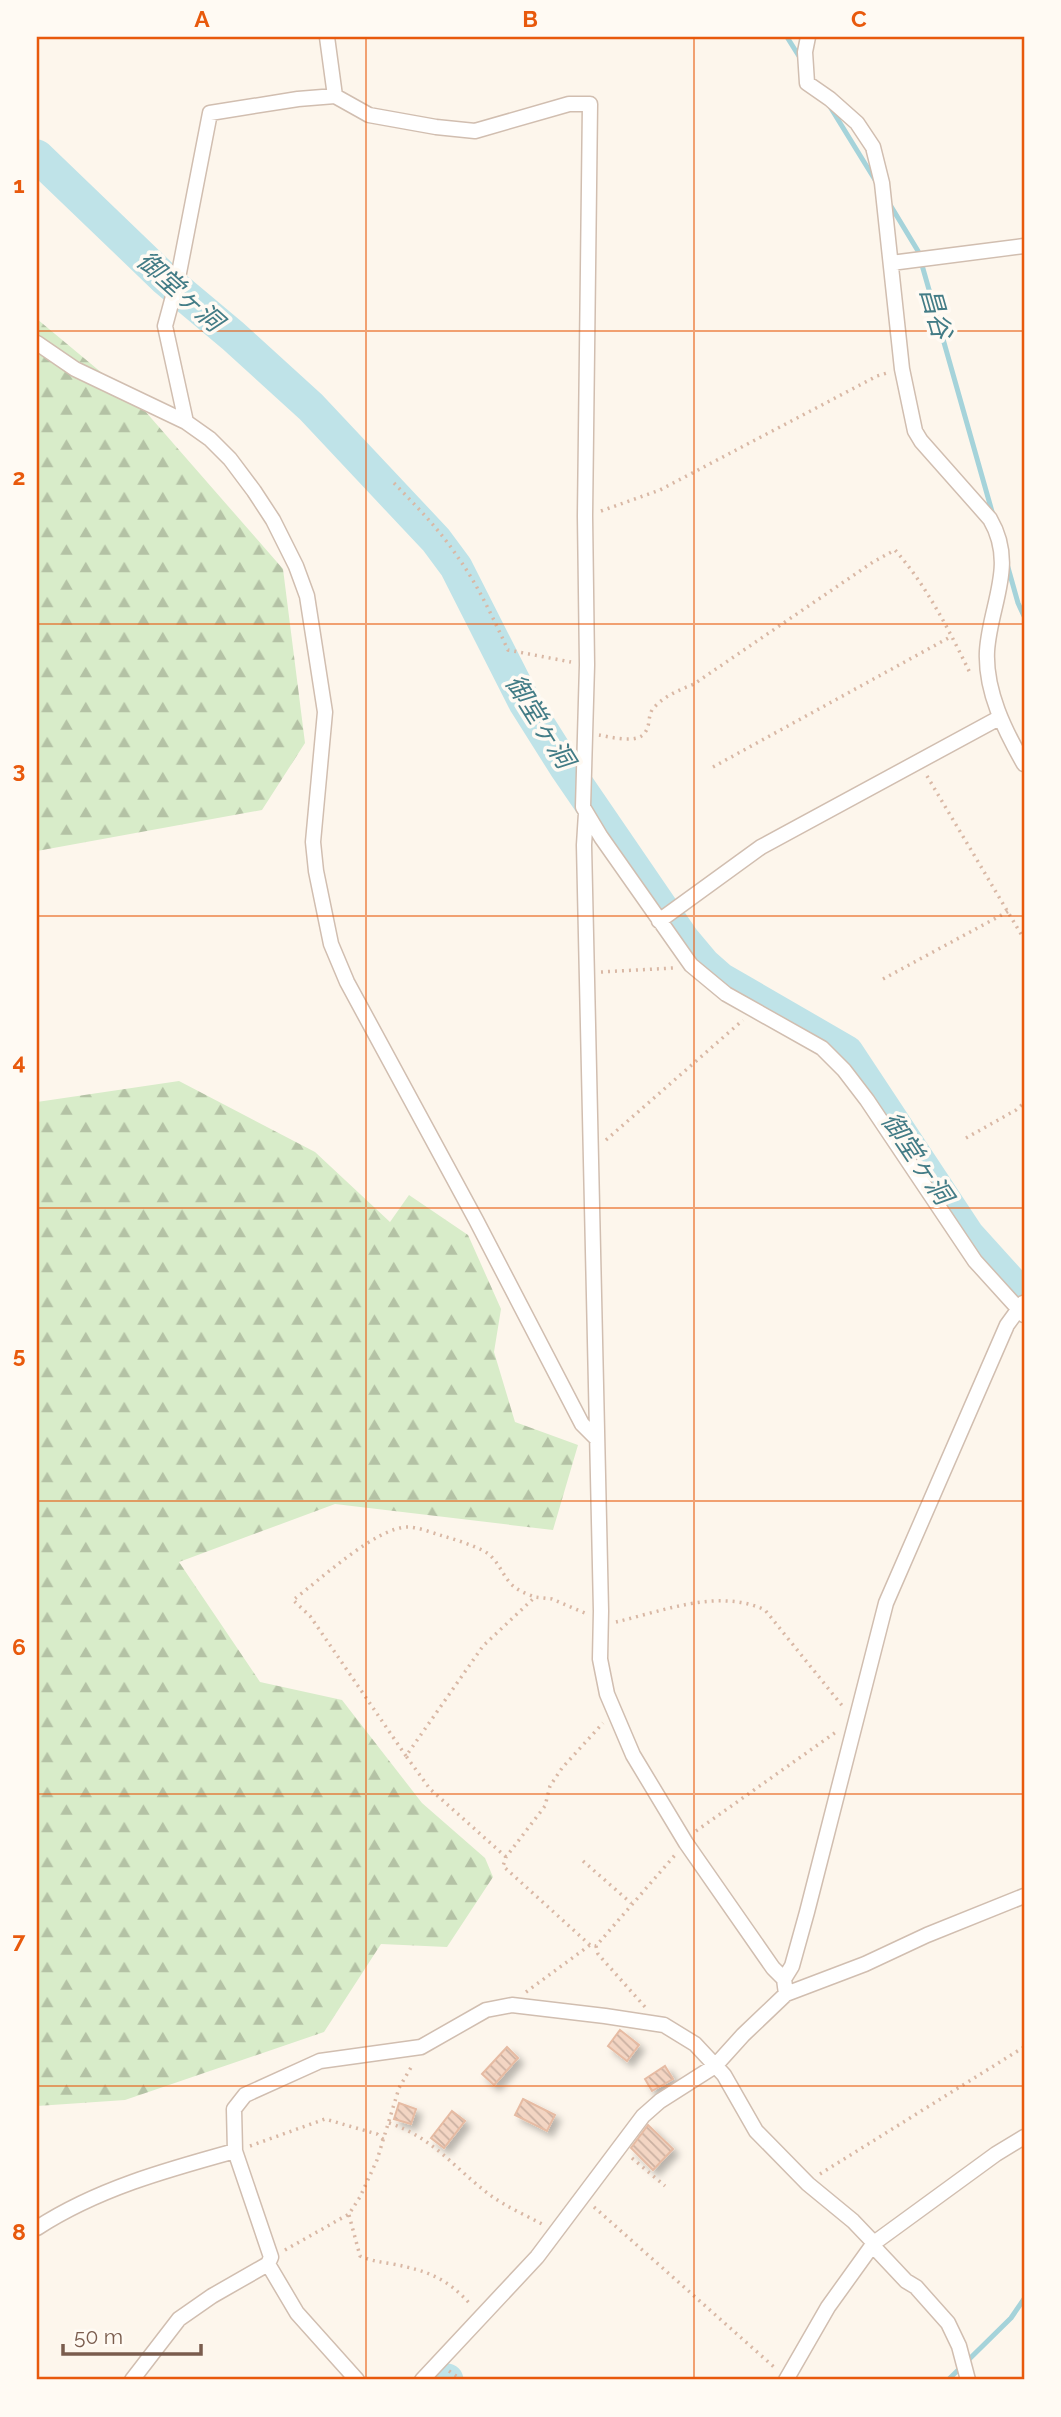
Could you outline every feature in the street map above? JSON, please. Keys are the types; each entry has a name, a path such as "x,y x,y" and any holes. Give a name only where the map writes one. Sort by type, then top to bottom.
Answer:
{"street":[{"path":"327,37 335,96"},
{"path":"796,37 807,44 807,83 857,123 873,147 882,183 902,369 915,431 990,519 999,534 1003,554 1002,579 987,651 987,668 999,718 1024,764"},
{"path":"186,422 165,326 178,278 210,113 335,96 369,114 436,127 475,131 569,104 590,104 585,516 587,665 583,807 691,965 726,995 822,1048 844,1070 975,1261 1022,1308 1007,1325 886,1603 785,1986 715,2066 660,2101 643,2116 537,2257 422,2380"},
{"path":"891,262 1024,246"},
{"path":"37,343 75,369 186,422 217,446 254,491 296,566 307,596 325,712 313,842 321,904 331,944 347,982 415,1112 476,1220 582,1424 597,1439"},
{"path":"659,921 761,847 999,718"},
{"path":"586,812 584,845 593,1148 600,1659 607,1694 633,1755 684,1841 785,1986"},
{"path":"785,1986 865,1964 927,1935 1024,1896"},
{"path":"357,2380 297,2313 269,2260 235,2151 234,2109 245,2095 320,2061 421,2047 486,2010 512,2005 664,2025 695,2044 724,2075 756,2131 808,2184 853,2221 906,2281 916,2287 948,2323 962,2357 967,2378"},
{"path":"786,2379 828,2307 874,2245 996,2154 1022,2143"},
{"path":"37,2228 68,2208 130,2183 235,2151"},
{"path":"132,2380 179,2319 269,2260"}],"path":[{"path":"585,516 660,490 877,376 902,369"},
{"path":"394,483 439,531 459,557 509,650 587,665"},
{"path":"583,733 630,739 641,736 646,731 653,709 662,700 694,684 873,562 895,550 906,562 952,635 973,680"},
{"path":"713,767 952,635"},
{"path":"918,761 1024,939"},
{"path":"883,979 1009,911"},
{"path":"588,972 691,965"},
{"path":"593,1148 607,1139 752,1010"},
{"path":"966,1138 1024,1103"},
{"path":"506,1857 429,1789 310,1616 293,1600 348,1555 374,1540 407,1527 456,1540 485,1552 496,1561 512,1585 535,1597 552,1599 601,1623 698,1603 727,1600 765,1610 824,1680 855,1722 843,1727 684,1841 596,1946"},
{"path":"406,1756 483,1646 535,1597"},
{"path":"596,1946 590,1945 503,1866 506,1857 545,1806 550,1786 562,1768 600,1725 616,1715"},
{"path":"583,1861 632,1903"},
{"path":"512,2005 590,1945"},
{"path":"596,1946 598,1954 622,1983 664,2025"},
{"path":"269,2260 349,2214 366,2185 384,2140 399,2088 421,2047"},
{"path":"808,2184 811,2179 1024,2047"},
{"path":"235,2151 325,2119 377,2134 384,2140"},
{"path":"389,2123 411,2130 455,2163 490,2195 556,2232"},
{"path":"619,2148 665,2186"},
{"path":"581,2198 786,2379"},
{"path":"349,2214 360,2256 433,2274 447,2282 482,2317"}],"green space":[{"path":"37,319 138,403 283,569 305,743 262,810 37,851"},
{"path":"179,1081 315,1152 390,1222 409,1195 468,1235 501,1309 494,1352 515,1422 578,1445 553,1530 335,1504 179,1562 260,1682 342,1700 422,1803 485,1858 493,1877 447,1947 381,1944 324,2032 125,2100 37,2106 37,1102"}],"building":[{"path":"620,2030 639,2045 627,2061 608,2046"},
{"path":"507,2047 518,2058 494,2085 482,2074"},
{"path":"665,2066 673,2079 652,2091 645,2079"},
{"path":"523,2099 555,2115 547,2131 515,2115"},
{"path":"399,2103 416,2109 411,2124 394,2119"},
{"path":"452,2111 465,2121 444,2148 431,2138"},
{"path":"648,2125 673,2149 653,2170 631,2148"}],"waterway":[{"name":"昌谷","path":"787,37 802,61"},
{"name":"昌谷","path":"829,105 877,183"},
{"name":"御堂ヶ洞","path":"37,156 165,279 311,407 436,540 456,567 525,703 683,939 721,979 847,1052 968,1235 1024,1297"},
{"name":"昌谷","path":"889,203 918,251 993,515"},
{"name":"昌谷","path":"1007,564 1024,616"},
{"path":"948,2380 1011,2318 1024,2299"},
{"path":"438,2380 447,2380"}]}
